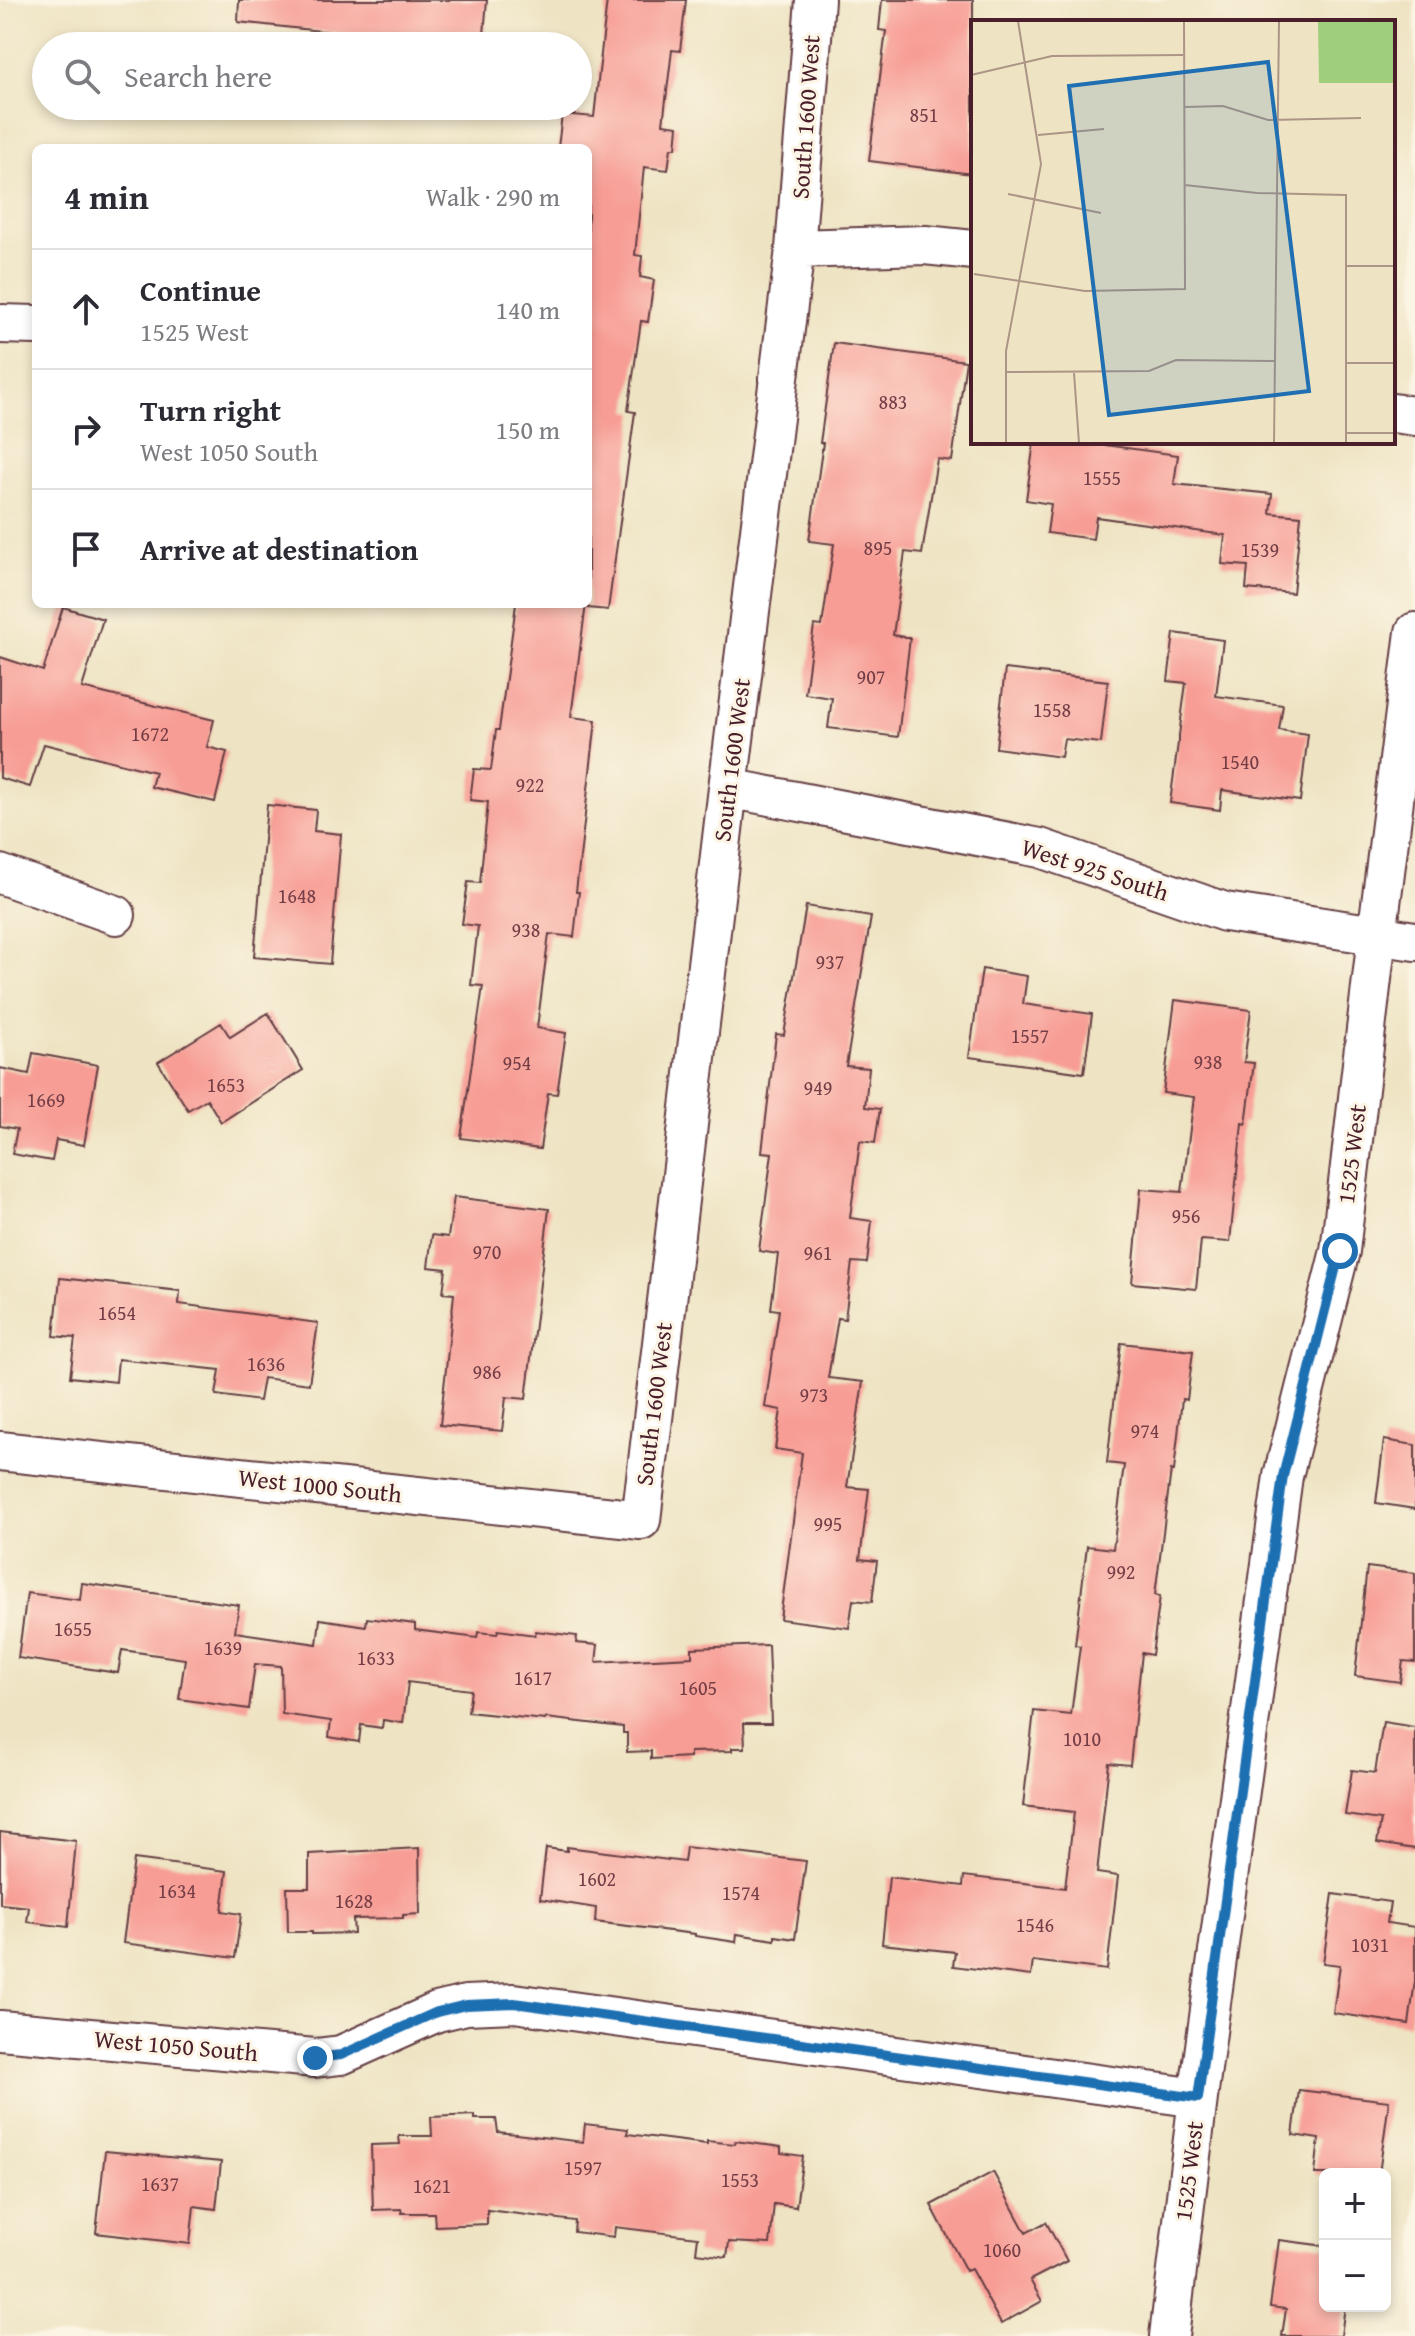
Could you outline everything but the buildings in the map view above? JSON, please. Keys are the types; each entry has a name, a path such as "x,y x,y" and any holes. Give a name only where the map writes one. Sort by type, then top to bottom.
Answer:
{"street":[{"name":"South 1600 West","path":"641,1520 795,249 815,0"},
{"path":"795,249 925,245 971,250"},
{"path":"0,324 32,325"},
{"path":"1395,413 1415,416"},
{"name":"1525 West","path":"1169,2336 1198,2098 1283,1476 1340,1251 1415,632"},
{"name":"West 925 South","path":"728,788 1040,848 1225,912 1415,941"},
{"path":"0,874 116,915"},
{"name":"West 1000 South","path":"0,1451 641,1520"},
{"name":"West 1050 South","path":"0,2030 315,2058 341,2055 437,2012 466,2005 514,2003 1198,2098"}],"route":[{"path":"315,2058 341,2055 437,2012 466,2005 514,2003 1198,2098 1283,1476 1340,1251"}]}
